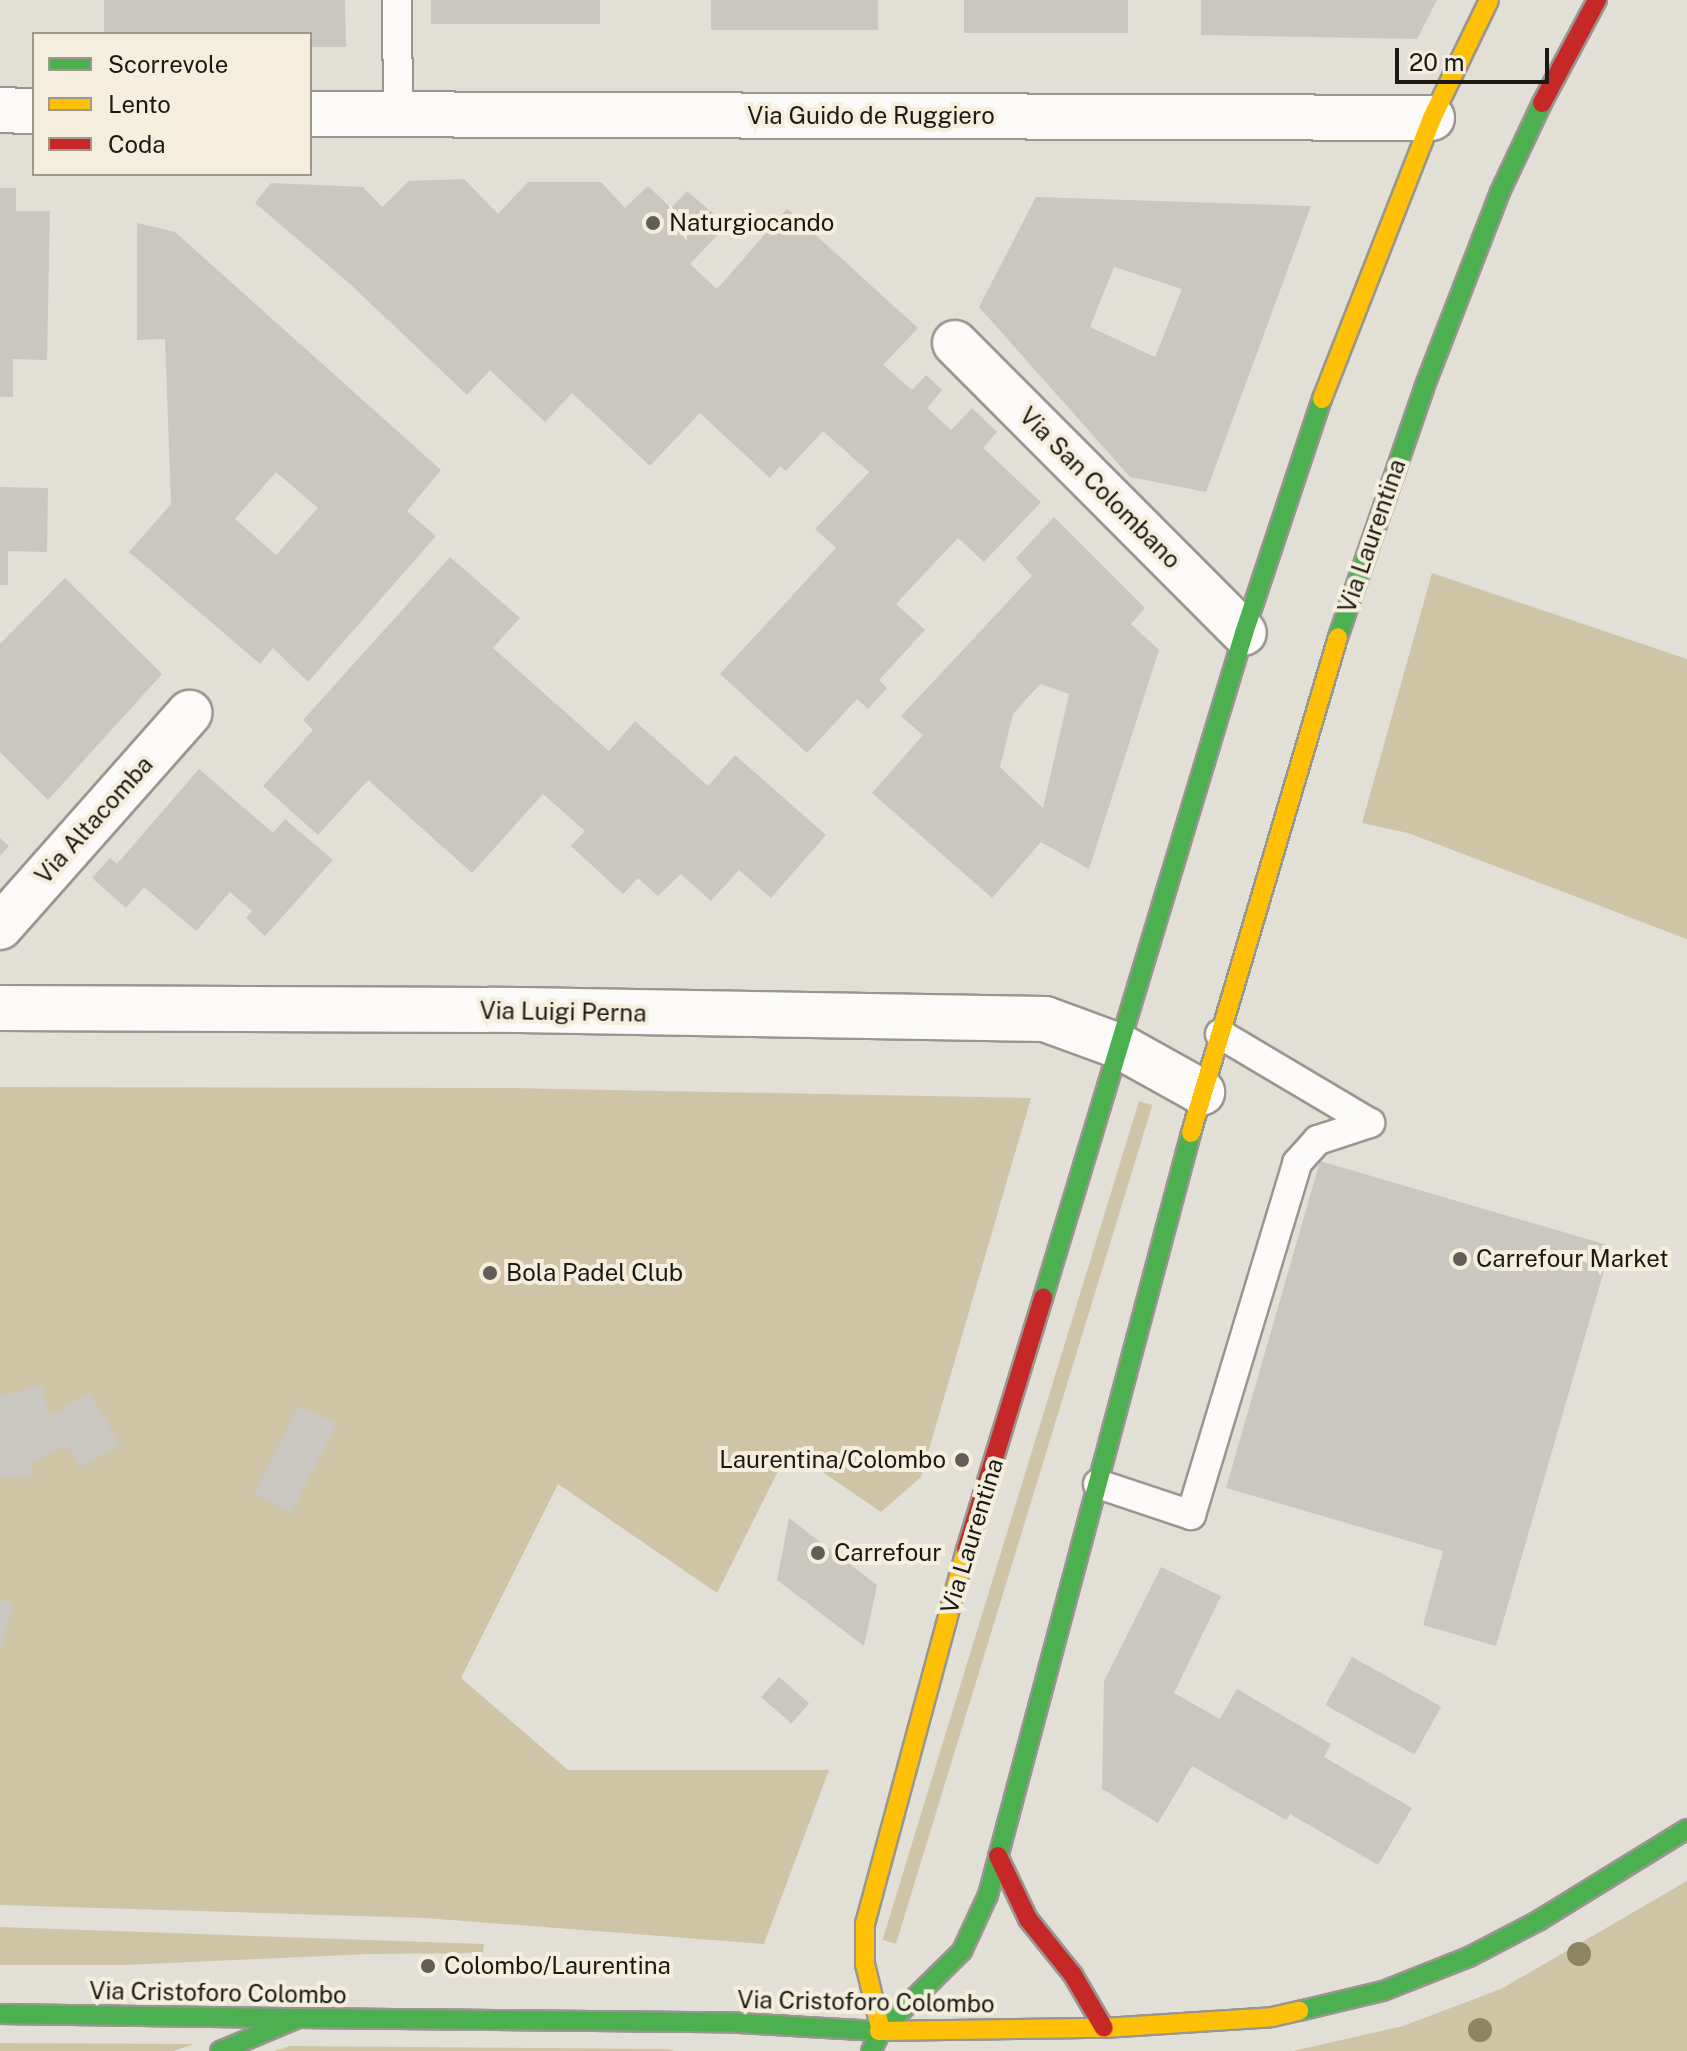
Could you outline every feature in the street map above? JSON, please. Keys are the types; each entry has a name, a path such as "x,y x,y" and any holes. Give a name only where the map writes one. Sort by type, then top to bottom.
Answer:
{"main road":[{"name":"Via Laurentina","path":"881,2031 865,1964 865,1924 880,1858 951,1601 1244,633 1338,351 1432,118 1489,0"},
{"name":"Via Laurentina","path":"871,2051 881,2031 962,1951 980,1916 1202,1092 1349,600 1419,402 1500,192 1559,67 1597,0"},
{"name":"Via Cristoforo Colombo","path":"0,2014 739,2023 881,2031 1104,2028 1272,2017 1383,1991 1469,1957 1538,1921 1687,1829"},
{"path":"998,1856 1028,1919 1073,1975 1104,2028"},
{"path":"220,2051 298,2018"}],"street":[{"path":"0,110 32,111"},
{"name":"Via Guido de Ruggiero","path":"312,114 1432,118"},
{"name":"Via San Colombano","path":"955,343 1244,633"},
{"name":"Via Altacomba","path":"0,927 189,713"},
{"name":"Via Luigi Perna","path":"0,1008 520,1010 1045,1019 1121,1047"},
{"path":"1121,1047 1202,1092"}],"lane":[{"path":"397,0 398,115"},
{"path":"1098,1484 1191,1515 1297,1163 1318,1140 1370,1123 1220,1034"}],"shaded area":[{"path":"1432,573 1687,659 1687,939 1408,833 1362,823"},
{"name":"Bola Padel Club","path":"0,1087 508,1088 1031,1098 921,1477 881,1512 789,1449 717,1593 558,1484 461,1678 568,1770 829,1770 764,1944 425,1918 0,1905"},
{"path":"1139,1101 1152,1105 896,1944 883,1940"},
{"path":"1687,1881 1687,2051 1293,2051 1403,2026 1501,1989"},
{"path":"0,1927 484,1944 483,1953 368,1954 125,1965 0,1965"},
{"path":"0,2043 194,2044 173,2051 0,2051"},
{"path":"290,2046 667,2049 675,2051 274,2051"}],"building":[{"path":"104,0 345,0 346,47 312,47 312,32 104,32"},
{"path":"431,0 600,0 600,24 431,24"},
{"path":"711,0 878,0 878,30 711,30"},
{"path":"964,0 1128,0 1128,33 964,33"},
{"path":"1201,0 1437,0 1417,39 1201,35"},
{"path":"464,179 498,214 528,182 601,182 625,208 648,186 671,208 687,191 727,225 690,264 717,289 787,209 918,328 883,365 912,390 926,375 942,390 927,408 951,430 972,408 997,432 983,448 1041,502 984,562 958,538 896,604 925,630 879,680 887,688 868,709 857,699 807,753 720,674 836,548 815,529 869,472 823,431 786,471 780,466 770,478 700,413 650,466 572,393 545,422 490,370 467,395 349,283 255,203 271,183 363,187 382,207 409,181"},
{"path":"0,188 16,188 16,211 50,211 47,360 13,359 13,397 0,397"},
{"path":"1036,197 1311,206 1206,492 1130,477 979,307","holes":["1114,267 1182,289 1155,357 1090,327"]},
{"path":"137,223 175,232 441,470 407,511 436,536 308,682 273,648 260,664 129,552 171,504 165,339 137,340","holes":["276,472 318,508 276,555 235,519"]},
{"path":"0,487 48,488 47,552 8,551 8,585 0,585"},
{"path":"1054,517 1145,608 1131,624 1159,650 1089,869 1041,842 992,898 872,793 923,735 901,716 1032,576 1016,558","holes":["1040,684 1069,694 1043,808 1000,767 1013,714"]},
{"path":"450,557 520,618 493,648 609,751 635,721 708,786 735,755 826,835 771,898 739,870 711,901 681,874 658,896 638,878 623,894 571,846 585,831 543,794 472,873 368,780 318,835 263,786 313,730 303,720"},
{"path":"65,578 162,674 48,800 0,752 0,644"},
{"path":"199,769 273,833 285,819 333,860 265,936 246,918 252,911 230,892 196,931 144,887 126,908 92,878 110,858 117,864"},
{"path":"0,838 9,846 0,856"},
{"path":"1320,1161 1611,1246 1496,1646 1423,1625 1443,1551 1226,1488"},
{"path":"41,1385 50,1416 90,1393 120,1445 80,1468 67,1446 31,1464 33,1476 0,1478 0,1396"},
{"path":"299,1405 336,1424 291,1513 254,1494"},
{"path":"789,1518 877,1585 864,1646 777,1580"},
{"path":"1161,1567 1221,1596 1174,1693 1220,1719 1237,1689 1331,1744 1324,1757 1412,1808 1378,1865 1290,1814 1286,1820 1192,1766 1158,1823 1102,1789 1104,1681"},
{"path":"0,1600 13,1604 1,1648 0,1648"},
{"path":"1352,1657 1441,1706 1415,1755 1325,1705"},
{"path":"779,1677 809,1703 791,1724 761,1697"}],"traffic: fast":[{"path":"1338,637 1424,388 1500,192 1542,103"},
{"path":"1043,1298 1244,633 1322,399"},
{"path":"871,2051 881,2031 962,1951 988,1895 1191,1133"},
{"path":"1299,2011 1383,1991 1469,1957 1538,1921 1687,1829"},
{"path":"0,2014 298,2018"},
{"path":"220,2051 298,2018 739,2023 879,2031"}],"traffic: slow":[{"path":"1322,399 1432,118 1489,0"},
{"path":"1191,1133 1338,637"},
{"path":"881,2031 865,1964 865,1924 966,1550"},
{"path":"879,2031 1104,2028 1272,2017 1299,2011"}],"traffic: jam":[{"path":"1542,103 1597,0"},
{"path":"966,1550 1043,1298"},
{"path":"998,1856 1028,1919 1073,1975 1104,2028"}],"place":[{"name":"Naturgiocando","path":"653,223"},
{"name":"Carrefour Market","path":"1460,1259"},
{"name":"Bola Padel Club","path":"490,1273"},
{"name":"Laurentina/Colombo","path":"962,1460"},
{"name":"Carrefour","path":"818,1553"},
{"name":"Colombo/Laurentina","path":"428,1966"}]}
